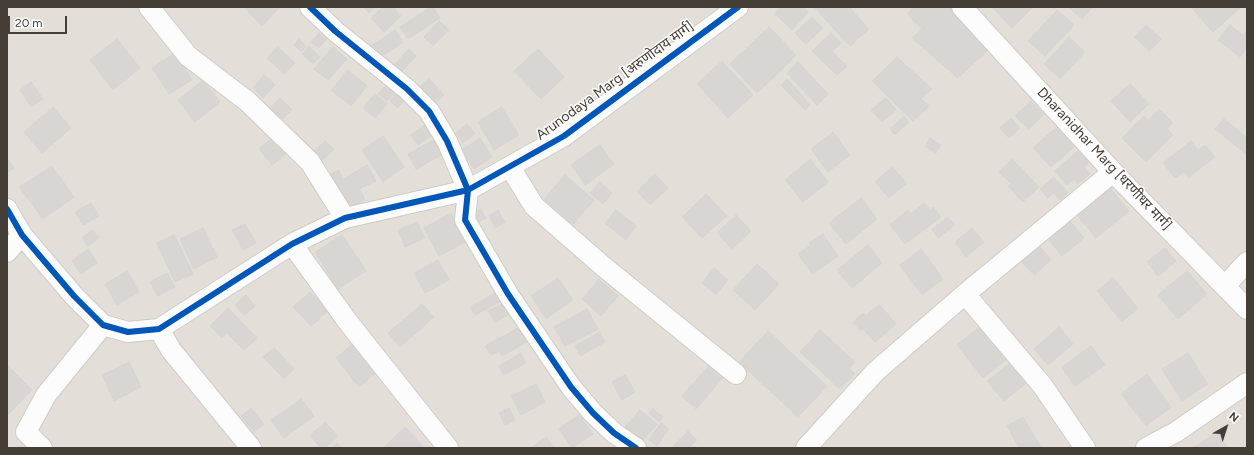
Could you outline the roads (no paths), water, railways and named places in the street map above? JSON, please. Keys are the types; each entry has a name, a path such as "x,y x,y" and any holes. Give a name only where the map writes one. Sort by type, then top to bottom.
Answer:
{"street":[{"path":"149,7 188,56 248,101 310,162 345,218"},
{"path":"310,7 335,31 407,89 429,111 447,141 468,190 465,220 508,294 575,392 593,414 614,433 636,448"},
{"name":"Arunodaya Marg [अरुणोदा‍य मार्ग]","path":"159,329 292,244 345,218 468,190 510,167 564,136 738,7"},
{"name":"Dharanidhar Marg [धरणीधर मार्ग]","path":"962,7 1113,172 1247,309"},
{"path":"510,167 534,206 610,272 736,374"},
{"path":"806,448 875,372 965,294 1113,172"},
{"path":"7,209 22,235 74,296 103,325 128,332 159,329 171,350 251,448"},
{"path":"7,252 22,235"},
{"path":"292,244 348,322 448,448"},
{"path":"1225,286 1247,262"},
{"path":"965,294 1042,385 1085,448"},
{"path":"42,448 26,432 46,395 103,325"},
{"path":"1146,448 1176,432 1247,383"}]}
